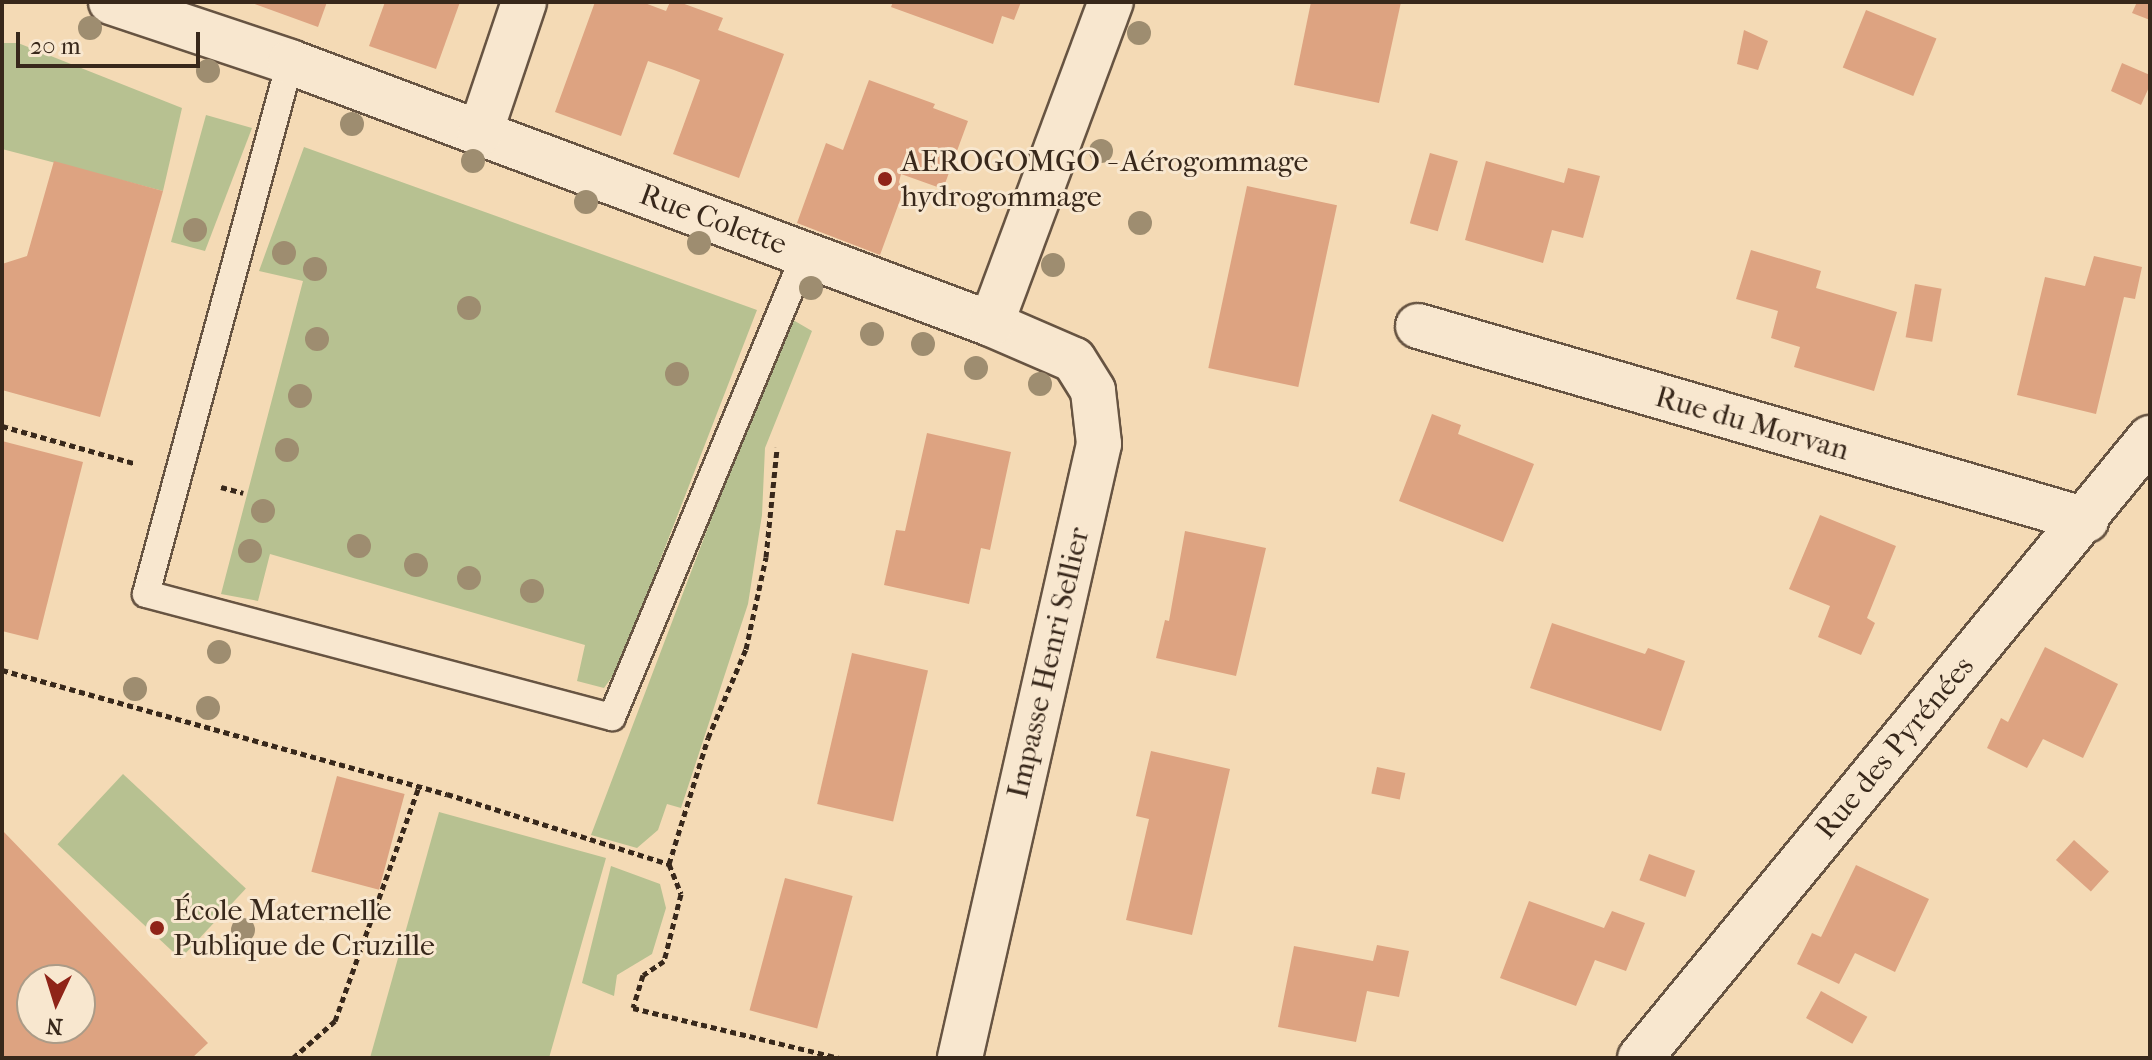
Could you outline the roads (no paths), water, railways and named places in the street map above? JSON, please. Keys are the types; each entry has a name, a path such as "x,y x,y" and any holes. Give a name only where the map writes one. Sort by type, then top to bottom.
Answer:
{"street":[{"name":"Rue Colette","path":"111,2 290,62 991,324"},
{"path":"480,133 524,2"},
{"path":"991,324 1111,2"},
{"name":"Impasse Henri Sellier","path":"960,1058 1099,444 1093,391 1074,360 991,324"},
{"name":"Rue du Morvan","path":"1418,326 2086,520"},
{"name":"Rue des Pyrénées","path":"1640,1058 2086,520 2150,438"}],"lane":[{"path":"290,62 146,594 612,717 805,254"}],"place":[{"name":"AEROGOMGO - Aérogommage hydrogommage","path":"885,179"},
{"name":"École Maternelle Publique de Cruzille","path":"157,928"}]}
